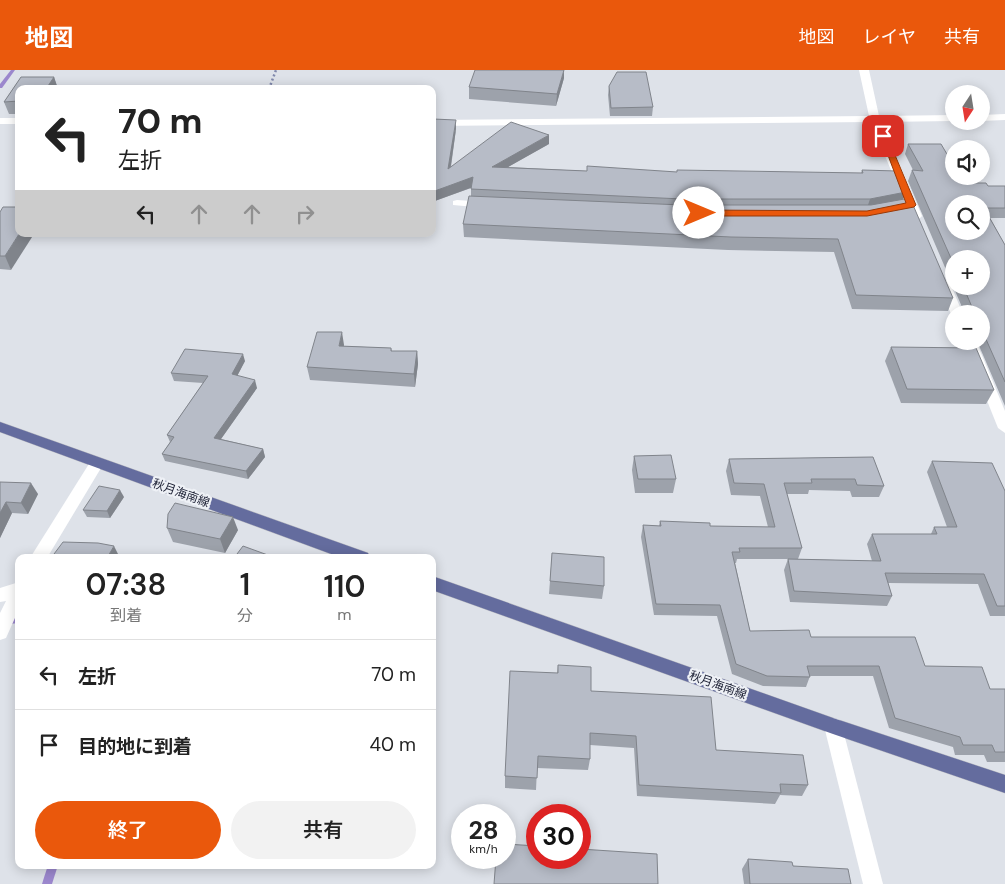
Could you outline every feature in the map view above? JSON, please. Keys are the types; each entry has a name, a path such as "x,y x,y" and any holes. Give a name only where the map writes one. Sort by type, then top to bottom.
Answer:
{"main road":[{"name":"秋月海南線","path":"0,428 351,554"},
{"name":"秋月海南線","path":"436,584 833,726 1005,784"}],"street":[{"path":"864,70 876,119 907,206 919,223"},
{"path":"990,118 1005,117"},
{"path":"436,122 945,118"},
{"path":"0,121 15,121"},
{"path":"456,203 496,205"},
{"path":"938,268 953,305"},
{"path":"973,350 1005,428"},
{"path":"40,554 97,463"},
{"path":"0,633 12,592"},
{"path":"833,726 873,884"}],"path":[{"path":"270,85 276,70"}],"building":[{"path":"475,70 564,70 557,94 469,87"},
{"path":"617,72 646,72 653,107 611,108 609,86"},
{"path":"21,77 54,77 49,85 16,85"},
{"path":"15,86 15,101 4,102"},
{"path":"436,119 456,120 448,169 511,122 549,135 492,167 587,171 587,166 677,172 677,170 863,173 862,170 897,171 906,192 870,199 682,199 471,189 473,177 436,191"},
{"path":"908,144 941,144 945,151 945,185 1005,186 1005,208 990,208 990,195 945,195 945,240 990,240 990,219 1005,245 1005,382 990,348 990,305 971,305 967,295 990,295 990,250 947,250 912,170 923,171"},
{"path":"469,196 682,205 871,205 910,198 945,279 945,295 952,295 953,298 856,295 838,239 731,237 463,224"},
{"path":"3,207 15,207 15,237 17,237 5,256 0,256 0,212"},
{"path":"317,332 342,332 339,346 391,348 391,351 417,351 414,374 307,367"},
{"path":"891,347 977,350 994,390 907,389"},
{"path":"185,349 243,354 232,374 255,380 214,438 263,449 246,471 162,454 174,437 167,435 208,376 171,373"},
{"path":"671,455 676,479 638,479 634,456"},
{"path":"873,457 884,486 857,485 855,479 811,479 812,483 784,483 802,548 739,548 740,552 732,552 750,631 809,630 811,637 915,637 925,666 982,667 990,689 1005,689 1005,752 995,752 992,745 963,745 960,737 895,718 879,666 807,666 810,677 767,676 736,664 720,605 656,604 643,525 661,526 660,521 710,523 710,526 775,527 764,484 734,483 729,459"},
{"path":"932,461 992,463 1005,491 1005,606 997,606 984,574 885,573 892,596 794,591 788,559 881,561 872,534 937,534 934,527 957,527"},
{"path":"0,482 31,483 21,503 6,502 0,513"},
{"path":"99,486 120,490 107,511 83,510"},
{"path":"175,503 233,517 220,539 167,528 168,514"},
{"path":"63,542 98,543 114,546 109,554 54,554"},
{"path":"243,546 265,554 237,554"},
{"path":"552,553 604,557 604,586 550,581"},
{"path":"558,665 591,667 591,691 711,697 716,750 803,755 808,785 780,784 781,793 639,785 636,736 590,733 590,759 538,756 537,778 505,776 510,671 558,673"},
{"path":"516,845 526,845 526,869 591,869 591,850 657,854 658,884 494,884 495,869 516,869"},
{"path":"748,859 792,862 793,866 848,869 851,884 750,884"}],"waterway":[{"path":"0,87 13,70"},
{"path":"0,621 15,619"},
{"path":"47,884 52,869"}],"route":[{"path":"699,213 867,213 911,205 883,136"}]}
